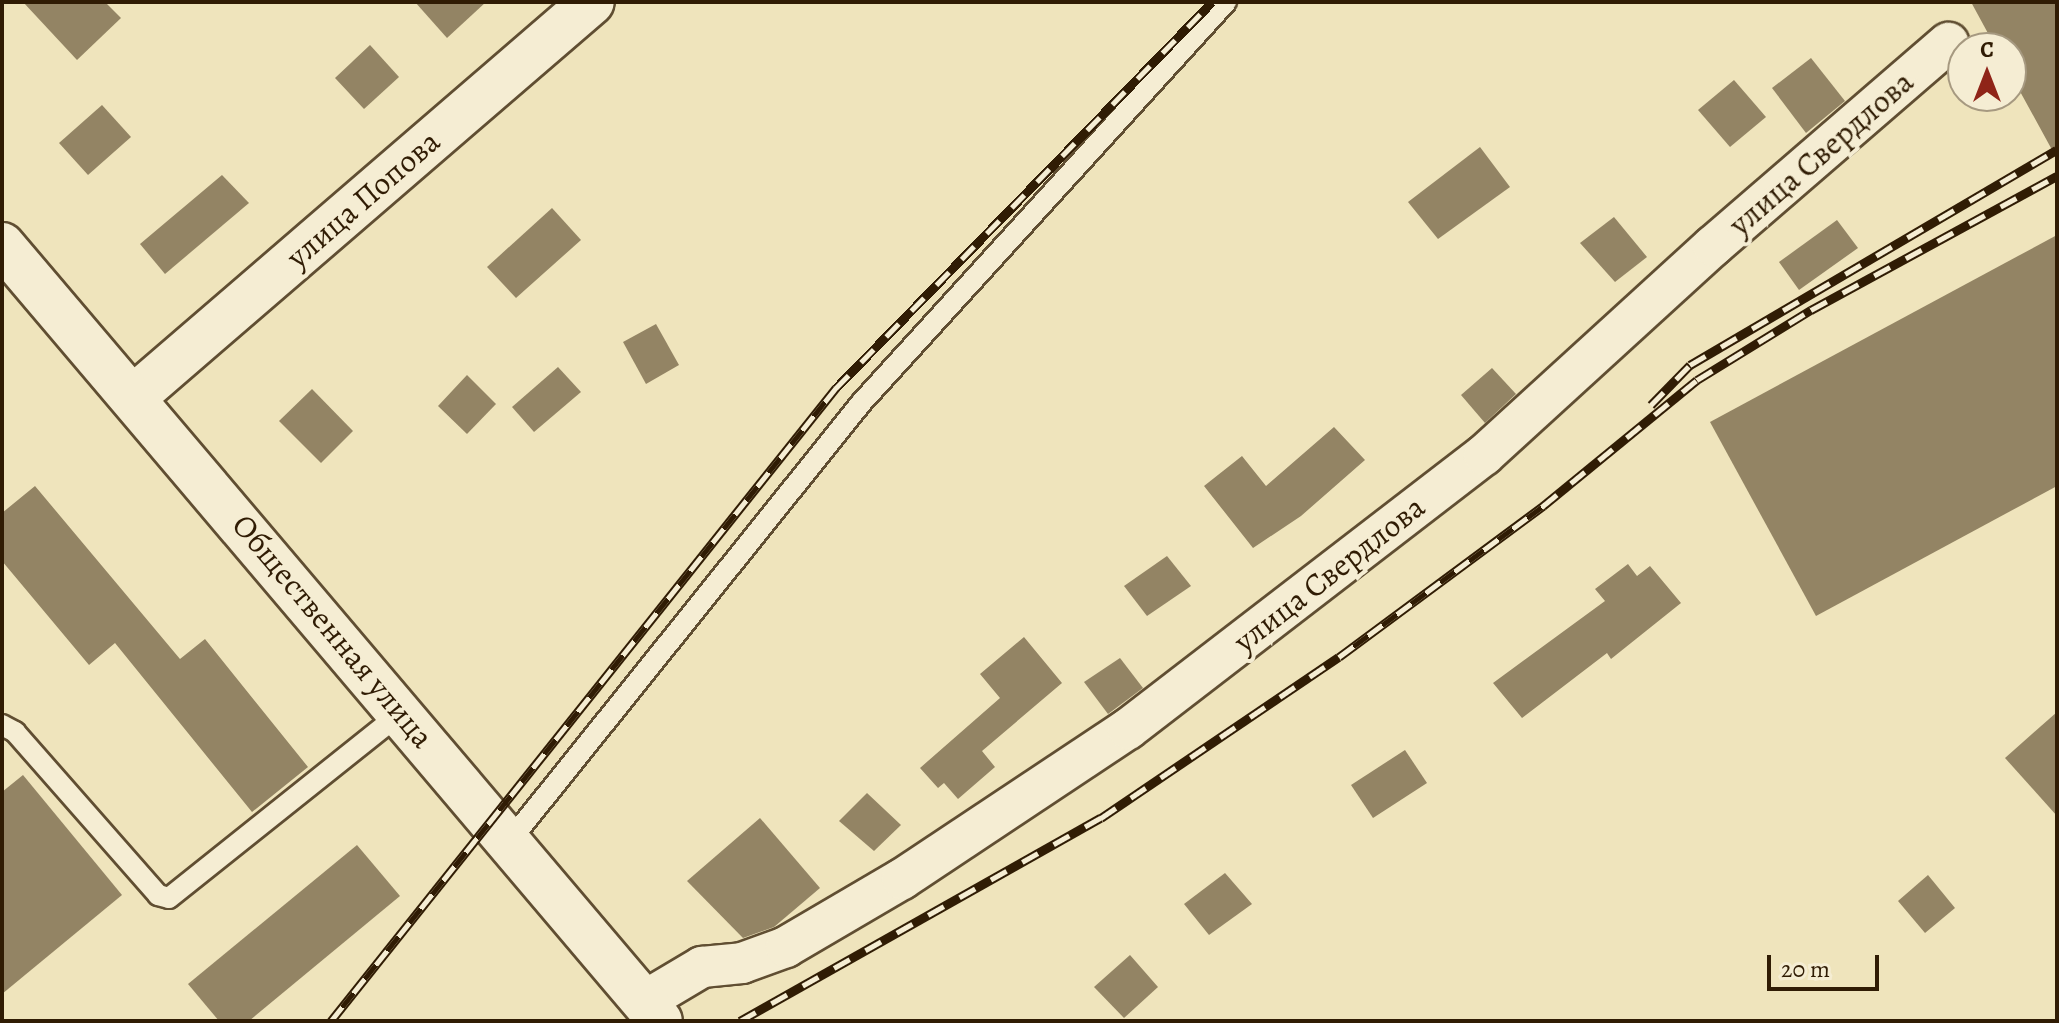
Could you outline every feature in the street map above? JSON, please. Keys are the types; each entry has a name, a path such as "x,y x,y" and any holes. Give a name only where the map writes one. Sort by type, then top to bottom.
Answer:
{"main road":[{"name":"улица Попова","path":"135,396 592,2"},
{"name":"Общественная улица","path":"2,245 135,396 651,1011"}],"street":[{"name":"улица Свердлова","path":"651,1011 702,967 742,963 786,947 902,879 1128,729 1484,455 1713,246 1947,44"}],"lane":[{"path":"508,843 862,402 1226,2"},
{"path":"2,725 15,732 158,895 169,898 402,712"}],"building":[{"path":"23,2 105,2 121,18 77,60"},
{"path":"415,2 486,2 447,38"},
{"path":"1971,2 2057,2 2057,159 2027,104 2027,32 1987,32"},
{"path":"370,45 399,77 364,109 335,78"},
{"path":"1811,58 1845,101 1806,133 1772,88"},
{"path":"1734,80 1766,117 1730,147 1698,110"},
{"path":"102,105 131,137 88,175 59,143"},
{"path":"1480,147 1510,187 1438,239 1408,202"},
{"path":"222,175 249,203 165,274 140,244"},
{"path":"552,208 581,240 516,298 487,267"},
{"path":"1614,217 1647,257 1615,282 1580,243"},
{"path":"1837,220 1858,248 1799,290 1779,262"},
{"path":"2057,235 2057,486 1816,616 1710,422"},
{"path":"656,324 679,365 646,384 623,342"},
{"path":"558,367 581,392 534,432 512,407"},
{"path":"1492,368 1516,394 1485,423 1461,395"},
{"path":"467,375 496,404 467,434 438,406"},
{"path":"312,389 353,431 321,463 279,421"},
{"path":"1334,427 1365,460 1301,516 1253,548 1204,486 1242,456 1266,486"},
{"path":"35,486 180,659 205,639 308,767 252,812 115,643 89,665 2,561 2,513"},
{"path":"1167,556 1191,586 1147,616 1124,586"},
{"path":"1628,564 1637,576 1650,566 1681,603 1611,659 1607,653 1522,718 1493,683 1605,601 1595,589"},
{"path":"1024,637 1062,683 982,751 995,767 958,799 944,783 938,788 920,768 1000,698 980,674"},
{"path":"1120,658 1143,688 1108,714 1084,682"},
{"path":"2057,712 2057,816 2005,758"},
{"path":"1405,750 1427,783 1373,818 1351,785"},
{"path":"23,775 122,895 2,994 2,792"},
{"path":"867,793 901,825 874,851 839,821"},
{"path":"760,818 820,888 774,927 743,938 687,881"},
{"path":"357,845 400,896 249,1021 219,1021 188,984"},
{"path":"1225,873 1252,904 1209,935 1184,904"},
{"path":"1928,875 1955,908 1925,933 1898,901"},
{"path":"1130,955 1158,987 1124,1018 1094,987"}],"railway":[{"path":"331,1021 836,388 1212,2"},
{"path":"1651,405 1690,365 2057,150"},
{"path":"740,1021 1101,818 1339,657 1543,506 1697,380 1811,310 2057,176"}]}
